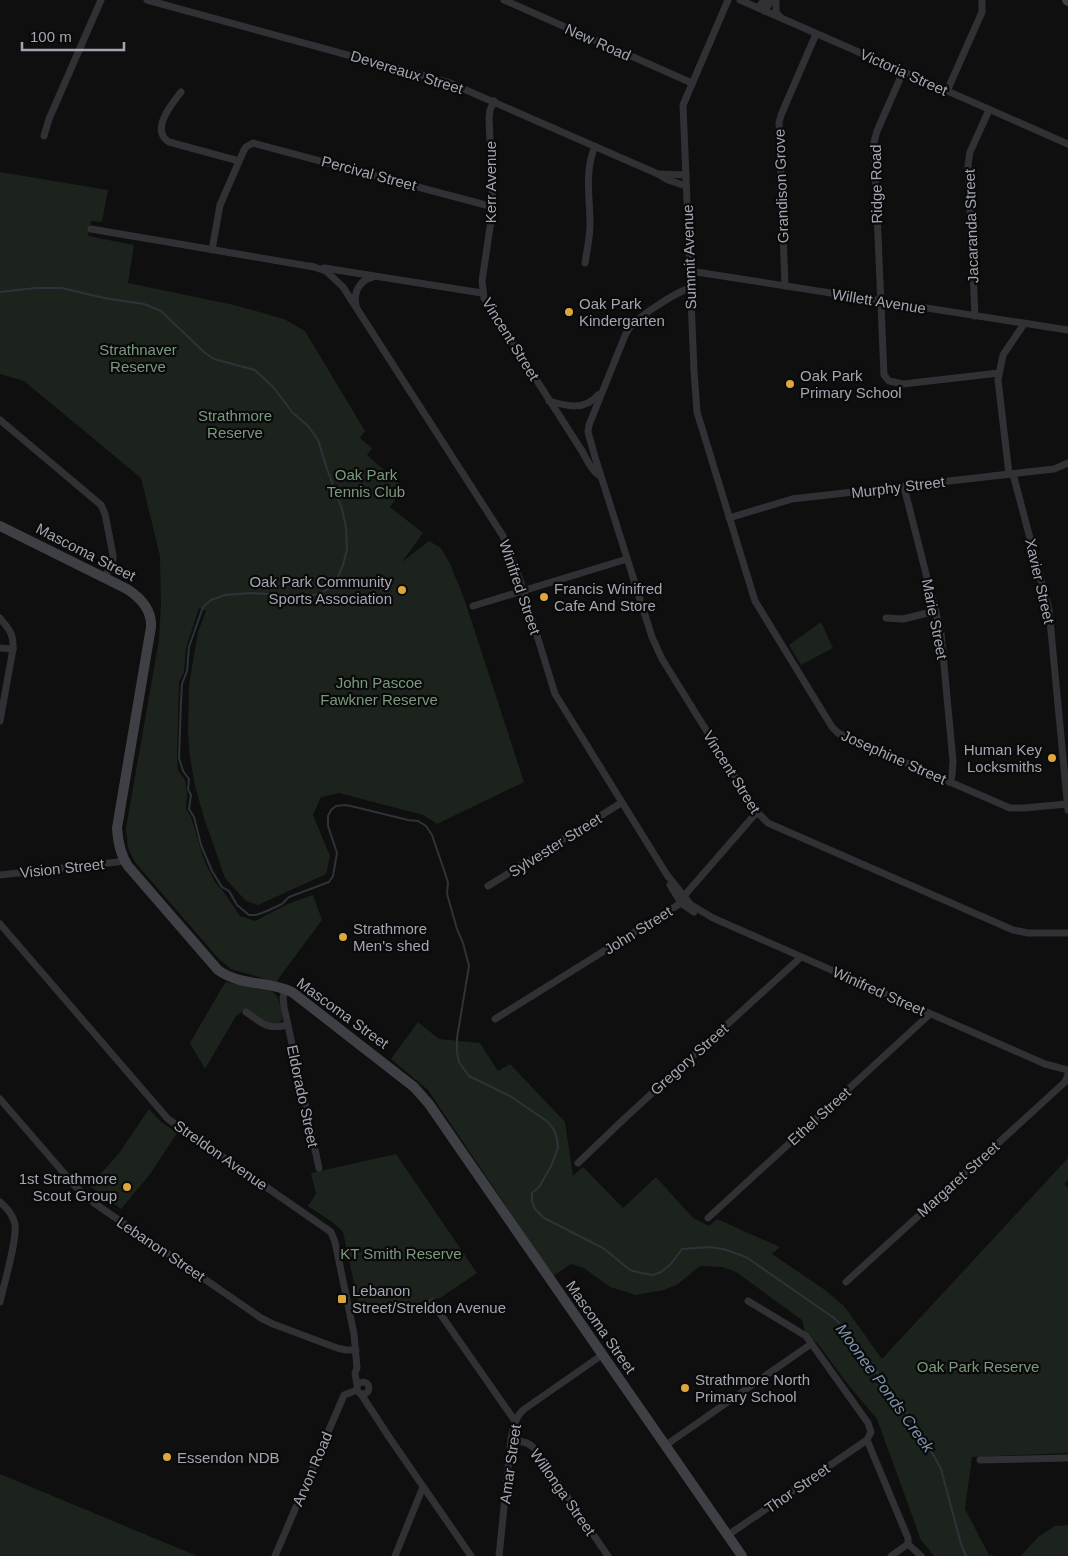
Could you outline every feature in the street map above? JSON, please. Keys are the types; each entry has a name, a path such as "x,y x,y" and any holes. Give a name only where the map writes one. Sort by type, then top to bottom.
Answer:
{"main road":[{"name":"Mascoma Street","path":"0,526 127,589 138,596 145,605 151,622 117,822 118,843 124,860 134,874 218,970 229,978 236,980 285,989 301,999 404,1078 422,1096 742,1556"}],"street":[{"path":"44,136 49,119 101,0"},
{"name":"Devereaux Street","path":"147,0 460,86 668,180 686,186"},
{"name":"New Road","path":"504,0 692,83"},
{"name":"Summit Avenue","path":"728,0 684,105 696,412 729,518"},
{"name":"Victoria Street","path":"740,0 1068,144"},
{"path":"761,9 764,0"},
{"path":"761,9 774,0 776,12 781,18"},
{"path":"947,91 982,12 982,0"},
{"name":"Grandison Grove","path":"785,286 779,123 780,115 816,34"},
{"name":"Ridge Road","path":"903,72 874,142 883,371 888,381 903,384 999,373"},
{"path":"181,92 171,105 164,120 162,136 169,142 239,161 220,205 212,250"},
{"name":"Kerr Avenue","path":"482,293 482,281 493,207 489,118 494,102"},
{"name":"Jacaranda Street","path":"975,316 968,165 970,152 989,110"},
{"name":"Percival Street","path":"239,161 246,147 253,143 258,143 493,207"},
{"path":"585,263 590,226 588,169 595,146"},
{"name":"Devereaux Street","path":"658,174 686,175"},
{"name":"Vincent Street","path":"91,229 482,293 486,303 590,466 595,473 601,476"},
{"name":"Winifred Street","path":"311,266 326,271 343,287 503,536 523,590 556,694 667,875 670,884 693,912 713,918 1045,1064 1068,1070"},
{"name":"Willett Avenue","path":"690,272 1068,330"},
{"path":"356,308 354,298 357,290 366,278 375,276"},
{"name":"Vincent Street","path":"690,288 680,291 630,326 588,425 595,457 656,648 757,812 768,822 1013,930 1028,933 1068,933"},
{"name":"Xavier Street","path":"1024,324 1004,355 999,373 999,389 1011,474 1049,610 1068,810"},
{"path":"549,401 565,406 576,406 592,401 603,389"},
{"path":"0,420 101,505 105,514 113,559 105,578"},
{"path":"582,451 590,457 595,457"},
{"name":"Murphy Street","path":"729,518 792,499 1054,469 1068,463"},
{"name":"Marie Street","path":"904,486 942,633 953,761 952,776 949,782"},
{"name":"Josephine Street","path":"729,518 754,601 832,727 838,733 1010,808 1068,804"},
{"path":"473,606 626,557"},
{"path":"886,618 903,619 936,611"},
{"path":"0,618 12,634 13,649 0,721"},
{"path":"0,648 13,649"},
{"name":"Sylvester Street","path":"488,886 622,803"},
{"name":"John Street","path":"495,1019 683,899 757,812"},
{"name":"Vision Street","path":"0,875 124,860"},
{"name":"Streldon Avenue","path":"0,924 168,1119 331,1232 337,1251 354,1334 356,1353"},
{"name":"Gregory Street","path":"578,1163 624,1118 801,957"},
{"name":"Eldorado Street","path":"285,989 283,1002 319,1168"},
{"name":"Eldorado Street","path":"246,1012 269,1027 274,1028 288,1025"},
{"name":"Ethel Street","path":"708,1218 930,1014"},
{"name":"Winifred Street","path":"1045,1064 1054,1070 1068,1075"},
{"name":"Margaret Street","path":"846,1282 1065,1082 1068,1075"},
{"name":"Lebanon Street","path":"0,1099 75,1186 103,1210 261,1318 337,1348 356,1353"},
{"path":"0,1202 10,1211 15,1235 0,1302"},
{"path":"748,1301 806,1336 868,1424 871,1432 867,1440 908,1538 908,1544 920,1556"},
{"path":"432,1302 515,1421"},
{"path":"666,1445 811,1344"},
{"path":"356,1353 357,1368 355,1373 361,1390 371,1408 471,1556"},
{"name":"Amar Street","path":"499,1556 511,1439 518,1414 602,1355"},
{"path":"357,1368 365,1382 359,1382 361,1390"},
{"name":"Arvon Road","path":"275,1556 344,1395 361,1390"},
{"name":"Willonga Street","path":"511,1439 524,1442 533,1447 608,1556"},
{"name":"Thor Street","path":"728,1535 867,1440"},
{"path":"980,1460 1068,1458"},
{"path":"395,1556 424,1487"},
{"path":"892,1556 908,1544"}],"green space":[{"path":"0,172 108,190 102,222 91,221 88,236 134,245 128,283 234,305 284,319 305,331 365,431 358,440 360,438 372,448 367,455 404,488 390,507 423,533 402,562 429,541 441,548 464,598 524,782 437,824 423,815 339,793 321,797 313,815 330,856 326,874 258,905 246,901 225,878 195,786 188,733 189,685 198,632 206,611 199,608 186,648 184,672 179,682 177,758 178,770 185,780 187,793 186,809 191,817 204,860 215,882 240,916 255,921 290,903 313,895 322,920 276,982 231,969 218,958 135,862 128,848 126,828 159,640 161,605 160,556 141,478 24,381 0,374"},
{"path":"821,622 833,648 801,665 789,645"},
{"path":"226,982 274,993 279,1002 282,1020 277,1024 269,1024 246,1009 236,1016 205,1069 190,1043"},
{"name":"Oak Park Reserve","path":"418,1022 439,1039 480,1043 498,1071 510,1064 565,1122 573,1176 583,1167 623,1208 656,1177 693,1218 709,1226 717,1219 780,1247 772,1254 825,1290 844,1306 882,1359 1068,1158 1068,1180 1064,1184 1068,1188 1068,1453 972,1457 965,1509 989,1555 997,1556 934,1556 921,1540 877,1419 818,1344 805,1332 802,1320 736,1272 723,1267 700,1266 678,1284 664,1290 636,1295 610,1287 584,1268 571,1264 553,1276 428,1090 391,1059"},
{"path":"149,1109 160,1121 177,1133 150,1174 121,1209 90,1186 120,1152"},
{"name":"KT Smith Reserve","path":"396,1154 477,1273 440,1298 361,1315 343,1232 335,1224 308,1206 316,1194 311,1173"},
{"path":"0,1474 197,1556 0,1556"},
{"path":"1068,1525 1068,1556 1021,1556 1038,1537 1055,1526"}],"waterway":[{"name":"Moonee Ponds Creek","path":"0,292 36,288 62,288 104,298 144,304 161,311 205,353 214,359 255,370 274,388 292,412 308,426 318,440 342,509 346,528 347,549 337,579 330,588 310,596 251,593 225,595 211,600 203,607 189,647 187,671 182,684 179,758 183,771 189,779 188,789 191,795 189,809 194,817 201,845 212,871 222,887 229,891 237,905 249,915 256,915 282,904 289,897 329,882 333,876 337,853 328,826 328,816 336,806 345,805 418,821 426,826 432,835 445,873 448,883 447,894 469,966 457,1038 459,1062 469,1076 510,1096 548,1122 554,1130 557,1139 558,1148 551,1166 539,1187 532,1193 535,1209 544,1218 603,1248 630,1270 641,1273 653,1275 661,1272 670,1265 682,1249 709,1247 723,1249 746,1257 834,1318 894,1395 919,1431 941,1469 966,1556"}],"place":[{"name":"Oak Park Kindergarten","path":"569,312"},
{"name":"Oak Park Primary School","path":"790,384"},
{"name":"Oak Park Community Sports Association","path":"402,590"},
{"name":"Francis Winifred Cafe And Store","path":"544,597"},
{"name":"Human Key Locksmiths","path":"1052,758"},
{"name":"Strathmore Men's shed","path":"343,937"},
{"name":"1st Strathmore Scout Group","path":"127,1187"},
{"name":"Lebanon Street/Streldon Avenue","path":"342,1299"},
{"name":"Strathmore North Primary School","path":"685,1388"},
{"name":"Essendon NDB","path":"167,1457"}],"park label":[{"name":"Strathnaver Reserve","path":"138,358"},
{"name":"Strathmore Reserve","path":"235,424"},
{"name":"Oak Park Tennis Club","path":"366,482"},
{"name":"John Pascoe Fawkner Reserve","path":"379,690"}]}
